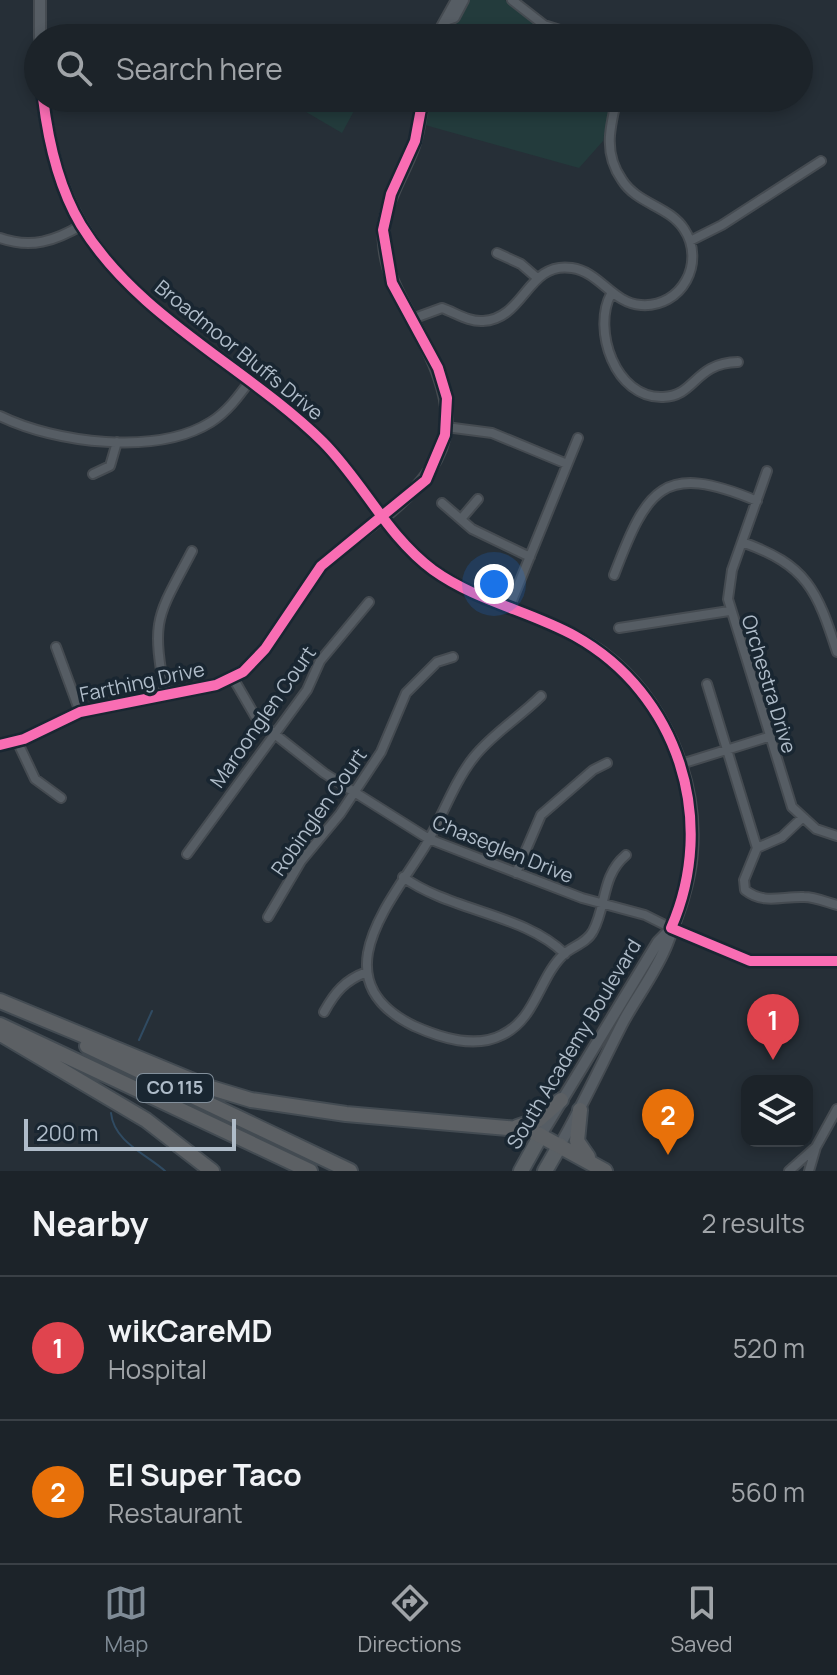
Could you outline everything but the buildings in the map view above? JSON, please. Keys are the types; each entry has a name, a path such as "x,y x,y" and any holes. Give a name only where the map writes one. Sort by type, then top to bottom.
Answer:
{"highway":[{"path":"0,1003 208,1087 251,1100 386,1118 516,1127 541,1135 591,1160 605,1171"},
{"name":"CO 115","path":"0,1003 350,1171"},
{"name":"CO 115","path":"0,1025 310,1171"},
{"path":"0,1033 146,1120 212,1171"},
{"path":"516,1127 538,1120 561,1100"},
{"path":"580,1110 577,1141 591,1160"},
{"name":"South Academy Boulevard","path":"521,1171 541,1135"},
{"name":"South Academy Boulevard","path":"545,1171 560,1145"}],"street":[{"path":"40,0 40,24"},
{"path":"445,24 448,12 457,0"},
{"path":"448,19 454,17 463,0"},
{"path":"512,0 543,24"},
{"name":"Broadmoor Bluffs Drive","path":"46,112 58,167 82,225 144,297 321,441 395,535 432,569 464,589 572,634 606,655 651,704 681,764 692,813 692,855 684,897 671,928"},
{"name":"Farthing Drive","path":"0,745 17,741 80,712 233,678 257,660 321,566 426,480 440,452 446,427 443,382 392,283 383,230 391,194 415,141 420,112"},
{"path":"412,319 442,308 471,320 492,319 512,309 536,277 557,268 577,269 590,274 611,294 639,305 668,300 678,293 690,274 693,252 690,241 677,221 642,202 621,180 609,150 609,124 613,112"},
{"path":"690,241 722,225 821,161"},
{"path":"0,238 25,243 45,242 82,225"},
{"path":"497,253 521,264 536,277"},
{"path":"611,294 603,315 606,347 624,377 648,395 675,395 712,366 738,362"},
{"path":"0,416 60,437 117,442 177,435 202,427 230,406 249,382"},
{"path":"446,427 492,433 567,464"},
{"path":"509,608 578,438"},
{"path":"93,474 110,466 117,442"},
{"name":"Orchestra Drive","path":"767,471 729,585 729,611 786,794 802,818"},
{"path":"614,575 644,507 672,485 706,483 757,501"},
{"path":"461,519 478,499"},
{"path":"442,503 490,539 530,557"},
{"path":"742,542 780,557 800,572 820,599 837,652"},
{"path":"165,694 156,643 158,621 192,551"},
{"name":"Maroonglen Court","path":"187,854 307,690 320,661 369,602"},
{"path":"619,628 729,611"},
{"path":"56,647 80,712"},
{"name":"Robinglen Court","path":"268,917 301,861 354,793 381,752 406,693 437,662 453,657"},
{"name":"Chaseglen Drive","path":"233,678 250,713 275,734 354,793 429,839 601,903 645,915 671,928"},
{"path":"707,684 757,848 744,880 745,890 754,897 778,901 806,897 837,905"},
{"path":"541,696 475,756 370,936 367,972 380,998 399,1017 434,1034 471,1042 503,1035 516,1026 565,954 590,936 611,870 626,855"},
{"path":"681,764 768,737"},
{"path":"17,741 35,779 61,798"},
{"path":"516,873 541,815 593,770 607,763"},
{"path":"757,848 782,837 802,818 816,829 837,836"},
{"path":"403,877 424,892 546,938 565,954"},
{"path":"671,928 750,961 837,961"},
{"name":"South Academy Boulevard","path":"541,1135 658,942 671,928"},
{"name":"South Academy Boulevard","path":"560,1145 666,946 671,928"},
{"path":"324,1012 335,992 346,981 367,972"},
{"path":"809,1171 816,1147 837,1109"},
{"path":"789,1171 816,1147"}],"green space":[{"path":"468,0 505,0 534,24 452,24"},
{"path":"306,112 353,112 342,133"},
{"path":"427,112 608,112 603,141 579,168 425,125"}],"waterway":[{"path":"139,1040 152,1011"},
{"path":"111,1113 113,1123 124,1140 165,1171"}],"cycle path":[{"path":"45,112 56,163 73,211 105,258 132,288 323,442 402,541 433,570 467,590 575,636 611,661 640,691 663,726 680,764 689,804 690,845 685,887 671,928 750,961 837,961"},
{"path":"0,745 24,739 80,712 216,685 243,672 265,649 321,566 426,480 445,435 447,398 438,368 392,283 383,230 391,194 415,141 420,112"}],"place":[{"name":"wikCareMD","path":"773,1060"},
{"name":"El Super Taco","path":"668,1155"}]}
